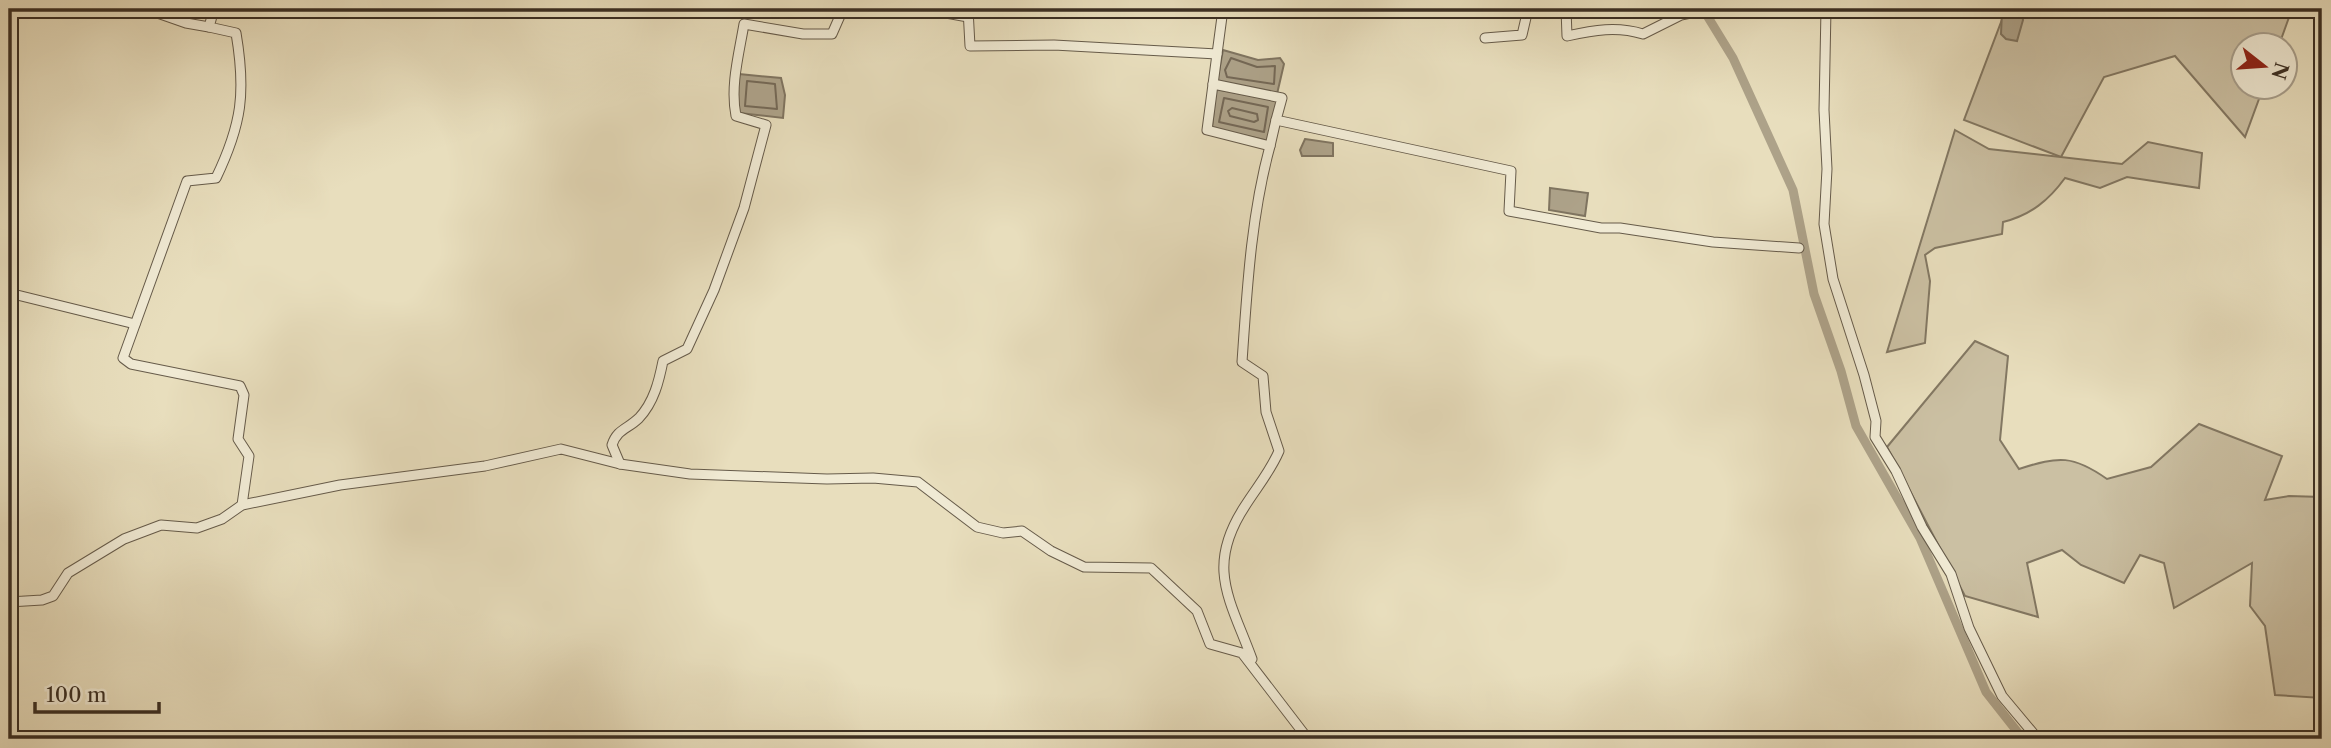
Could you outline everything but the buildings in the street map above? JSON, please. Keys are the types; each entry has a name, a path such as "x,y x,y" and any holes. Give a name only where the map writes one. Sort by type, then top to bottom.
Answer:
{"street":[{"path":"146,9 186,23 236,33 243,90 233,143 216,178 187,181 123,358 131,364 240,386 244,395 239,439 249,456 242,505"},
{"path":"209,27 214,9"},
{"path":"621,464 612,445 616,433 637,420 651,402 663,361 687,349 714,290 744,208 766,125 736,116 733,102 744,24 803,34 832,34 843,9"},
{"path":"925,9 968,13 970,46 1054,45 1217,54"},
{"path":"1223,9 1207,130 1270,146"},
{"path":"1485,38 1522,34 1528,9"},
{"path":"1566,9 1567,36 1615,29 1627,29 1643,34 1681,15 1699,10"},
{"path":"1826,9 1824,110 1827,169 1824,224 1833,279 1864,375 1875,422 1875,437 1896,471 1922,527 1951,574 1969,628 2002,696 2038,739"},
{"path":"1213,84 1282,98 1262,174 1250,259 1242,362 1263,376 1266,412 1279,451 1269,472 1228,535 1222,566 1227,597 1254,664"},
{"path":"1276,120 1511,171 1509,211 1601,228 1620,228 1713,242 1799,248"},
{"path":"9,293 135,324"},
{"path":"9,602 42,600 53,596 68,573 124,539 161,525 197,528 222,519 242,505 340,485 485,467 561,449 621,464 691,474 827,480 873,478 918,482 977,527 1003,533 1021,531 1051,551 1084,567 1151,568 1197,611 1210,643 1242,653 1254,664 1308,739"}],"shaded area":[{"path":"2006,9 2292,9 2284,32 2230,32 2230,102 2258,102 2245,137 2175,56 2104,77 2061,157 1964,120"},
{"path":"1955,130 1989,149 2122,164 2148,142 2202,153 2199,188 2127,177 2100,188 2065,178 2038,206 2003,222 2002,234 1935,248 1925,255 1930,281 1925,343 1887,352"},
{"path":"1975,341 2008,356 2000,440 2019,469 2065,460 2085,465 2107,479 2151,467 2199,424 2282,456 2265,500 2289,496 2322,497 2322,698 2275,695 2265,626 2250,606 2252,563 2174,608 2164,563 2140,555 2124,583 2081,565 2062,550 2027,563 2038,617 1965,596 1887,447"}],"water":[{"path":"2002,12 2022,14 2017,41 2006,39 2001,34"},
{"path":"1223,50 1258,60 1280,58 1284,64 1277,94 1217,82"},
{"path":"739,74 781,78 785,95 783,118 739,113 736,103"},
{"path":"1216,89 1279,101 1269,141 1212,128"},
{"path":"1305,139 1333,143 1333,156 1302,156 1300,150"},
{"path":"1550,188 1588,193 1585,216 1549,210"}],"waterway":[{"path":"1703,9 1733,58 1793,190 1814,294 1841,371 1856,426 1920,538 1986,692 2023,739"}]}
